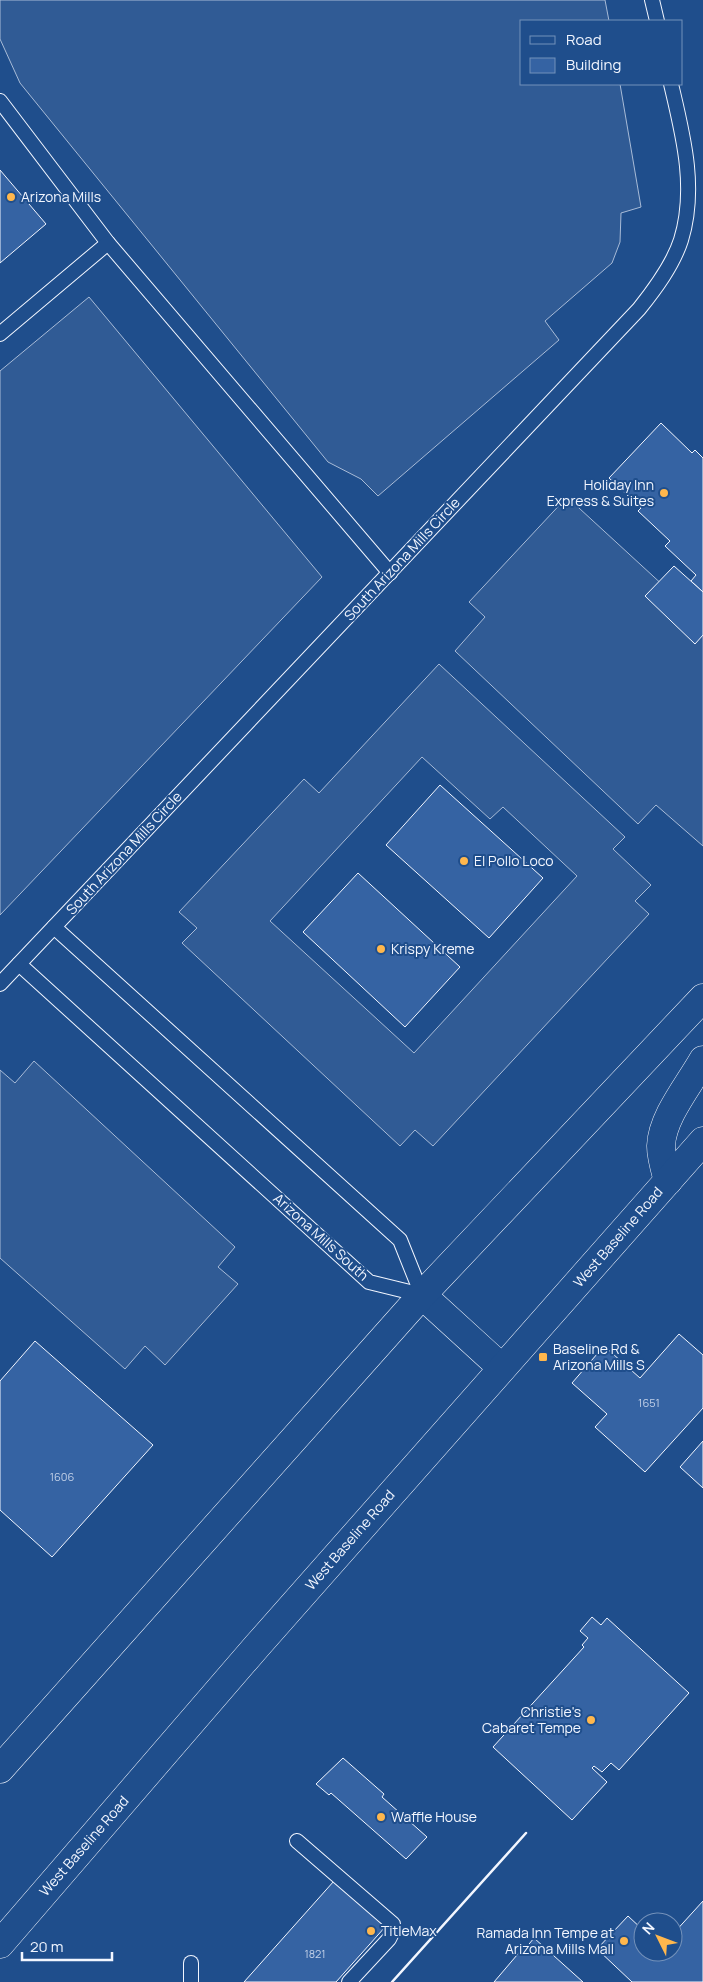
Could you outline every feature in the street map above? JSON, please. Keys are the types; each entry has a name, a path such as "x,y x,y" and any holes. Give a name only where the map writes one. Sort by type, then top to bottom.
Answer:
{"main road":[{"path":"0,1769 422,1295 703,998"},
{"path":"668,1181 661,1148 662,1132 703,1060"},
{"name":"West Baseline Road","path":"0,1944 257,1646 703,1141"},
{"path":"422,1295 502,1368"}],"lane":[{"path":"652,0 657,20"},
{"name":"South Arizona Mills Circle","path":"0,984 639,309 659,284 680,241 687,210 686,149 671,85"},
{"path":"0,101 108,243 390,572"},
{"path":"0,334 108,243"},
{"path":"54,926 400,1240 422,1295"},
{"name":"Arizona Mills South","path":"19,964 370,1282 422,1295"},
{"path":"297,1842 393,1924 394,1931 389,1939 349,1982"},
{"path":"191,1963 191,1982"}],"shaded area":[{"path":"0,0 605,0 609,20 520,20 520,85 620,85 641,207 621,213 620,242 612,263 545,321 559,340 378,496 361,479 328,462 20,83 0,39"},
{"path":"89,297 322,577 0,915 0,371"},
{"path":"567,497 703,622 703,846 656,805 638,824 455,651 485,617 469,602"},
{"path":"439,664 625,837 613,849 651,885 635,901 649,914 433,1146 415,1130 400,1146 182,943 197,928 179,912 304,779 319,793","holes":["422,757 490,819 503,807 577,876 414,1053 270,921"]},
{"path":"34,1061 235,1247 218,1267 238,1284 165,1365 145,1346 125,1369 0,1258 0,1070 15,1083"}],"building":[{"name":"Arizona Mills","path":"0,170 46,224 0,263"},
{"name":"Holiday Inn Express & Suites","path":"661,423 692,453 695,450 703,458 703,592 691,581 696,575 665,546 670,541 638,511 641,508 609,478"},
{"path":"674,566 703,592 703,635 695,644 645,596"},
{"name":"El Pollo Loco","path":"440,785 543,878 489,938 386,845"},
{"name":"Krispy Kreme","path":"358,873 460,967 405,1027 303,932"},
{"path":"679,1334 703,1355 703,1408 645,1472 595,1427 607,1414 572,1383 604,1346 640,1378"},
{"path":"35,1341 153,1445 52,1557 0,1510 0,1381"},
{"path":"703,1441 703,1488 680,1467"},
{"name":"Christie's Cabaret Tempe","path":"592,1617 601,1625 607,1618 689,1693 619,1770 611,1763 602,1772 594,1766 592,1768 607,1782 572,1820 493,1747 584,1647 582,1645 588,1638 580,1631"},
{"name":"Waffle House","path":"343,1758 384,1794 382,1797 427,1837 406,1859 331,1793 329,1795 316,1784"},
{"path":"334,1881 386,1926 336,1982 244,1982"},
{"name":"Ramada Inn Tempe at Arizona Mills Mall","path":"703,1901 703,1982 632,1982 597,1949 628,1916 633,1921 633,1962 683,1962 683,1923"},
{"name":"Ramada Inn Tempe at Arizona Mills Mall","path":"534,1938 583,1982 494,1982"}],"wall":[{"path":"392,1982 526,1833"}],"place":[{"name":"Arizona Mills","path":"11,197"},
{"name":"Holiday Inn Express & Suites","path":"664,493"},
{"name":"El Pollo Loco","path":"464,861"},
{"name":"Krispy Kreme","path":"381,949"},
{"name":"Baseline Rd & Arizona Mills S","path":"543,1357"},
{"name":"Christie's Cabaret Tempe","path":"591,1720"},
{"name":"Waffle House","path":"381,1817"},
{"name":"TitleMax","path":"371,1931"},
{"name":"Ramada Inn Tempe at Arizona Mills Mall","path":"624,1941"}]}
